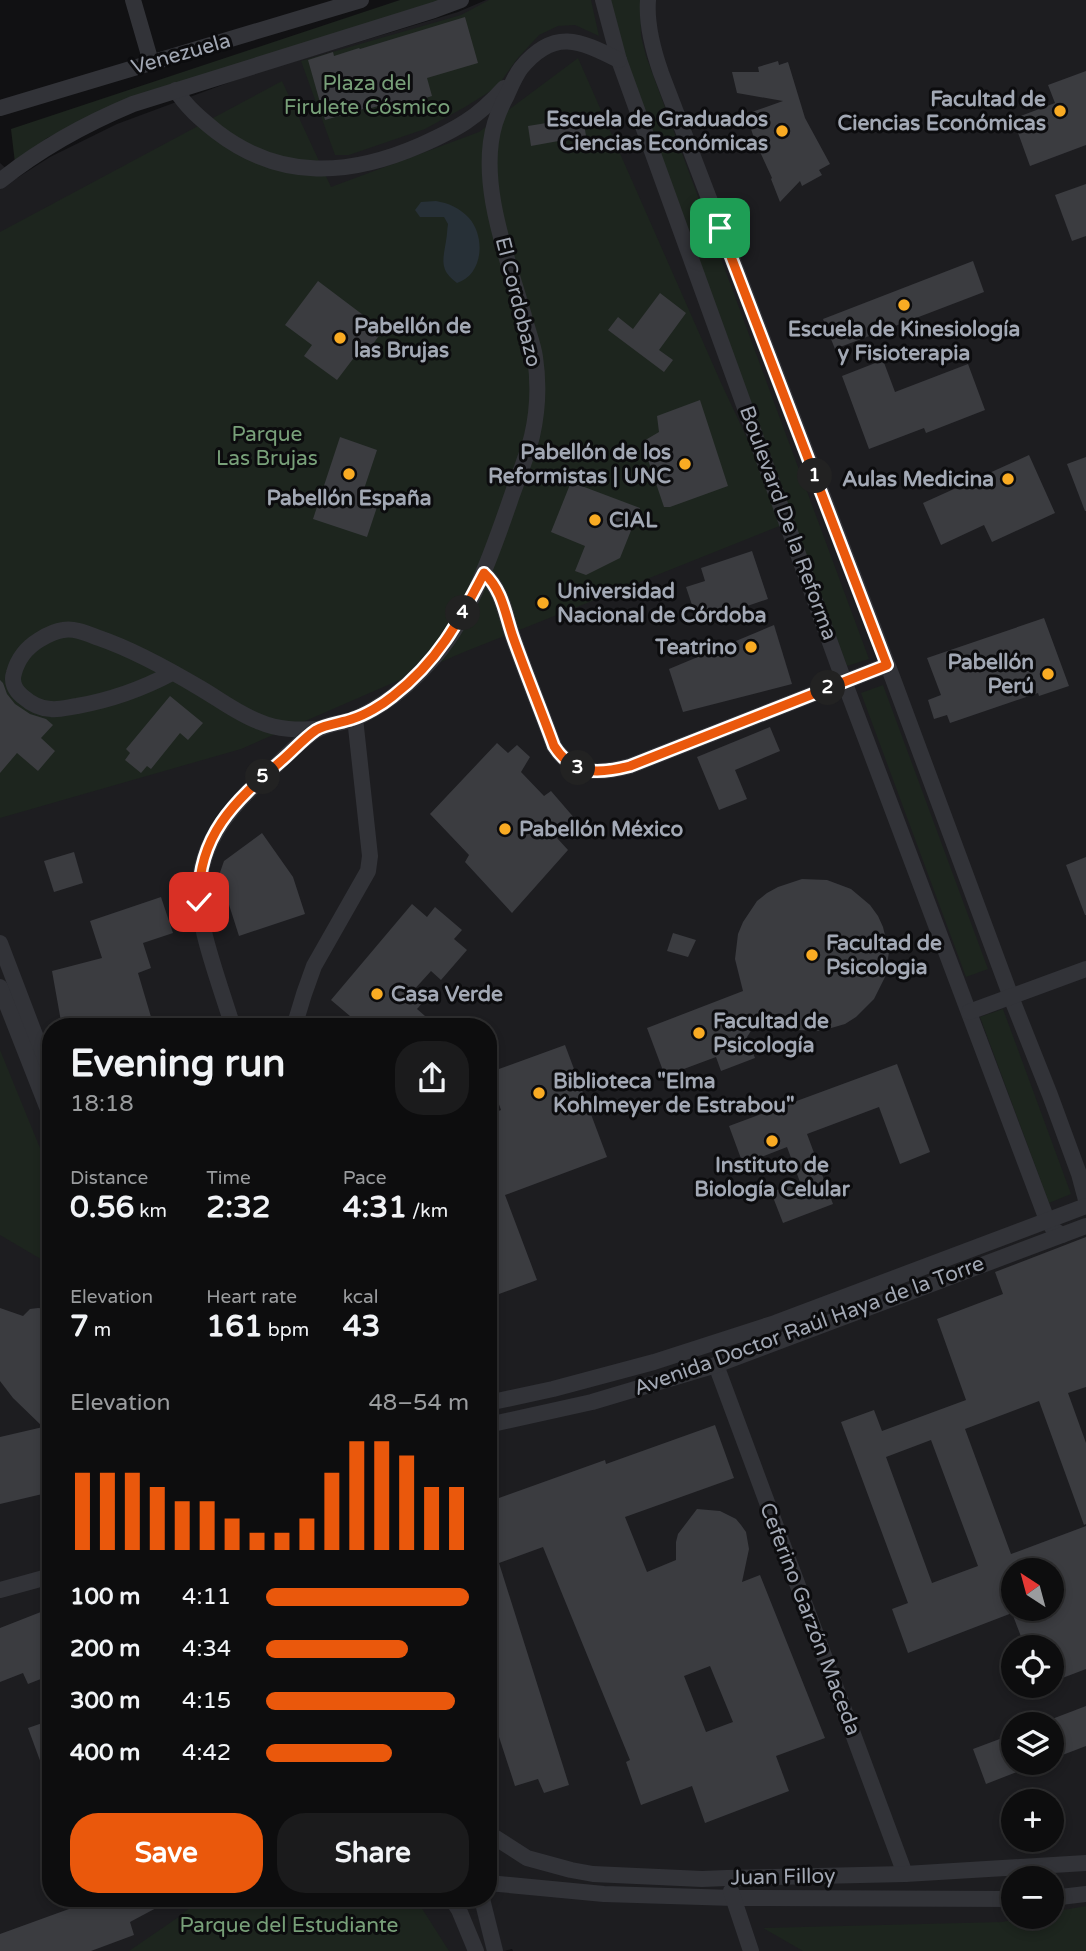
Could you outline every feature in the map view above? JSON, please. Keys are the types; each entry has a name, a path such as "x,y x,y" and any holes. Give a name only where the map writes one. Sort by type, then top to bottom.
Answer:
{"street":[{"path":"133,0 151,62"},
{"name":"Venezuela","path":"0,108 319,7 361,0"},
{"name":"Venezuela","path":"0,181 53,143 92,121 133,104 461,0"},
{"name":"Boulevard De la Reforma","path":"603,0 619,60 844,681 1047,1220 1054,1230 1062,1235"},
{"name":"Boulevard De la Reforma","path":"648,0 649,30 661,73 1050,1096 1086,1200"},
{"name":"El Cordobazo","path":"230,1018 203,929 199,902 198,883 213,835 231,810 260,779 318,729 355,719 391,698 431,662 456,627 484,573 531,438 537,411 534,355 493,204 491,148 494,125 518,73 536,52 556,42 570,41 588,45 619,60"},
{"path":"176,90 184,102 211,127 234,144 262,159 291,166 334,169 392,158 456,128 473,118 518,73"},
{"path":"484,573 500,594 554,746 564,758 581,770 600,772 630,766 887,665"},
{"path":"172,673 116,697 91,704 51,709 39,707 22,696 12,679 23,653 50,633 65,629 78,630 116,644 172,673 260,723 279,728 318,729"},
{"path":"297,1018 314,967 368,871 370,856 355,719"},
{"path":"0,943 42,1053"},
{"path":"969,1012 1086,969"},
{"path":"0,987 42,1095"},
{"name":"Avenida Doctor Raúl Haya de la Torre","path":"497,1401 590,1380 731,1338 1086,1206"},
{"name":"Avenida Doctor Raúl Haya de la Torre","path":"497,1423 592,1402 716,1365 1086,1226"},
{"name":"Ceferino Garzón Maceda","path":"716,1365 905,1874"},
{"path":"0,1590 42,1578"},
{"name":"Juan Filloy","path":"497,1839 527,1858 593,1874 727,1878 905,1874 1086,1863"},
{"path":"727,1878 751,1951"},
{"name":"Juan Filloy","path":"497,1884 604,1894 734,1898 1001,1899"},
{"path":"1064,1897 1086,1894"},
{"path":"458,1907 476,1951"},
{"path":"484,1907 495,1951"}],"shaded area":[{"name":"Universidad Nacional de Córdoba","path":"486,0 1086,0 1086,1951 0,1951 0,163 17,178 50,157 117,124 249,75 458,12"},
{"path":"436,201 462,211 478,235 480,245 477,264 466,279 457,283 447,274 444,264 448,224 444,217 420,217 415,210 421,202"}],"green space":[{"path":"400,0 445,0 114,106 47,138 15,163 11,129"},
{"name":"Plaza del Firulete Cósmico","path":"489,0 591,0 599,36 575,25 558,26 539,35 497,87 465,107 425,129 349,155 335,155 301,61 461,15"},
{"path":"606,0 640,0 641,36 646,56 869,659 847,666 629,75"},
{"name":"Parque Las Brujas","path":"578,58 722,385 787,523 464,652 241,749 0,818 0,232 282,81 331,187 479,132"},
{"path":"883,685 988,969 966,977 861,693"},
{"path":"1003,1009 1071,1194 1049,1203 980,1017"},
{"path":"0,1050 42,1153 42,1260 0,1235"},
{"path":"1086,1906 1086,1951 803,1951 763,1928 1001,1922 1001,1929 1064,1929 1064,1910"},
{"name":"Parque del Estudiante","path":"191,1907 421,1907 449,1951 129,1951"}],"building":[{"path":"465,17 478,63 427,78 432,96 384,111 382,105 325,120 308,60 333,52 334,56 360,49"},
{"name":"Escuela de Graduados Ciencias Económicas","path":"778,61 779,65 788,62 805,118 830,164 819,170 822,175 802,186 800,181 780,202 746,114 783,101 737,93 732,72 759,72 758,67"},
{"name":"Facultad de Ciencias Económicas","path":"1086,71 1086,145 1030,166 1013,119 1055,103 1048,85"},
{"path":"583,117 586,136 531,146 528,126"},
{"name":"Facultad de Ciencias Económicas","path":"1086,184 1086,236 1072,241 1055,195"},
{"name":"Escuela de Kinesiología y Fisioterapia","path":"973,261 984,292 835,349 823,319"},
{"name":"Pabellón de las Brujas","path":"318,281 383,330 368,351 362,347 337,380 304,356 312,345 285,325"},
{"path":"660,293 686,313 659,350 673,360 664,372 608,330 618,317 633,329"},
{"path":"883,360 895,392 968,364 985,410 926,433 924,428 869,449 842,376"},
{"name":"Pabellón de los Reformistas | UNC","path":"700,400 728,486 664,507 642,442 659,432 657,416"},
{"name":"Pabellón España","path":"340,437 377,450 361,498 378,504 367,537 313,519"},
{"name":"Aulas Medicina","path":"1029,455 1055,513 992,542 984,525 941,545 923,503"},
{"path":"1086,457 1086,511 1085,511 1067,464"},
{"name":"CIAL","path":"571,482 640,508 620,558 586,575 575,571 585,546 551,532"},
{"path":"752,551 768,599 718,616 715,608 695,614 686,587 705,581 701,568"},
{"name":"Pabellón Perú","path":"1044,618 1069,686 1039,696 1038,693 950,723 947,715 934,719 928,700 941,695 927,658"},
{"name":"Teatrino","path":"774,625 792,684 683,712 669,669"},
{"path":"0,680 15,704 53,725 41,738 55,751 38,771 17,753 0,773"},
{"path":"170,696 203,723 188,740 180,733 151,769 147,766 141,773 125,760 130,753 126,749"},
{"path":"770,727 780,751 735,770 747,799 719,810 697,757"},
{"name":"Pabellón México","path":"497,743 508,753 517,745 530,757 521,772 544,796 551,791 576,820 557,838 568,850 512,913 465,862 469,855 430,814"},
{"path":"262,833 293,877 305,914 239,936 223,886 217,881 224,861"},
{"path":"74,852 83,883 54,892 44,861"},
{"path":"1086,857 1086,915 1085,915 1066,865"},
{"name":"Facultad de Psicologia","path":"802,879 827,880 851,889 870,905 878,916 889,952 885,977 874,999 845,1024 821,1031 796,1030 762,1014 747,1037 755,1058 721,1071 716,1057 665,1076 647,1028 743,991 735,959 738,934 743,922 757,901 767,893"},
{"path":"161,897 173,933 143,943 151,968 138,973 151,1018 60,1018 52,971 102,958 90,921"},
{"name":"Casa Verde","path":"412,904 427,917 435,907 462,930 454,939 467,950 441,980 431,971 412,992 423,1002 417,1009 425,1016 423,1018 352,1018 331,1000"},
{"path":"673,933 696,940 688,957 667,951"},
{"path":"565,1045 607,1157 505,1195 537,1280 497,1295 497,1112 501,1110 497,1099 497,1070"},
{"name":"Instituto de Biología Celular","path":"897,1064 930,1152 900,1164 879,1107 807,1134 833,1204 783,1223 771,1192 800,1182 787,1147 743,1164 729,1126"},
{"path":"1086,1237 1086,1387 1068,1393 1086,1443 1086,1524 1084,1525 1039,1401 965,1429 1011,1554 1086,1526 1086,1669 1064,1677 1064,1635 1020,1635 1015,1621 1064,1621 1064,1558 1001,1558 1001,1617 908,1653 892,1609 908,1603 841,1422 874,1410 882,1431 966,1400 937,1319 1003,1294 995,1272","holes":["931,1440 978,1566 932,1583 886,1457"]},
{"path":"0,1308 23,1316 30,1309 42,1308 42,1426 0,1381"},
{"path":"715,1425 734,1478 625,1517 647,1572 676,1560 678,1534 697,1509 720,1511 736,1519 746,1532 749,1549 742,1582 760,1575 825,1738 776,1756 789,1791 705,1823 692,1786 641,1805 626,1762 630,1760 543,1547 499,1563 569,1785 544,1793 538,1779 515,1786 497,1731 497,1499 605,1460 606,1464","holes":["710,1666 733,1722 706,1732 684,1676"]},
{"path":"42,1427 42,1494 0,1504 0,1437"},
{"path":"42,1612 42,1679 28,1684 23,1673 0,1682 0,1628"},
{"path":"1086,1706 1086,1746 1064,1754 1064,1714"},
{"path":"42,1723 42,1766 28,1728"},
{"path":"1001,1738 1001,1775 1009,1775 986,1784 973,1749"},
{"path":"74,1907 158,1907 130,1922 134,1935 91,1951 0,1951 0,1934"}],"place":[{"name":"Facultad de Ciencias Económicas","path":"1060,111"},
{"name":"Escuela de Graduados Ciencias Económicas","path":"782,131"},
{"name":"Escuela de Kinesiología y Fisioterapia","path":"904,305"},
{"name":"Pabellón de las Brujas","path":"340,338"},
{"name":"Pabellón de los Reformistas | UNC","path":"685,464"},
{"name":"Pabellón España","path":"349,474"},
{"name":"Aulas Medicina","path":"1008,479"},
{"name":"CIAL","path":"595,520"},
{"name":"Universidad Nacional de Córdoba","path":"543,603"},
{"name":"Teatrino","path":"751,647"},
{"name":"Pabellón Perú","path":"1048,674"},
{"name":"Pabellón México","path":"505,829"},
{"name":"Facultad de Psicologia","path":"812,955"},
{"name":"Casa Verde","path":"377,994"},
{"name":"Facultad de Psicología","path":"699,1033"},
{"name":"Biblioteca \"Elma Kohlmeyer de Estrabou\"","path":"539,1093"},
{"name":"Instituto de Biología Celular","path":"772,1141"}],"route":[{"path":"199,902 198,883 203,860 213,835 231,810 260,779 318,729 355,719 391,698 413,679 431,662 456,627 484,573 500,594 554,746 564,758 581,770 600,772 630,766 887,665 720,228"}]}
